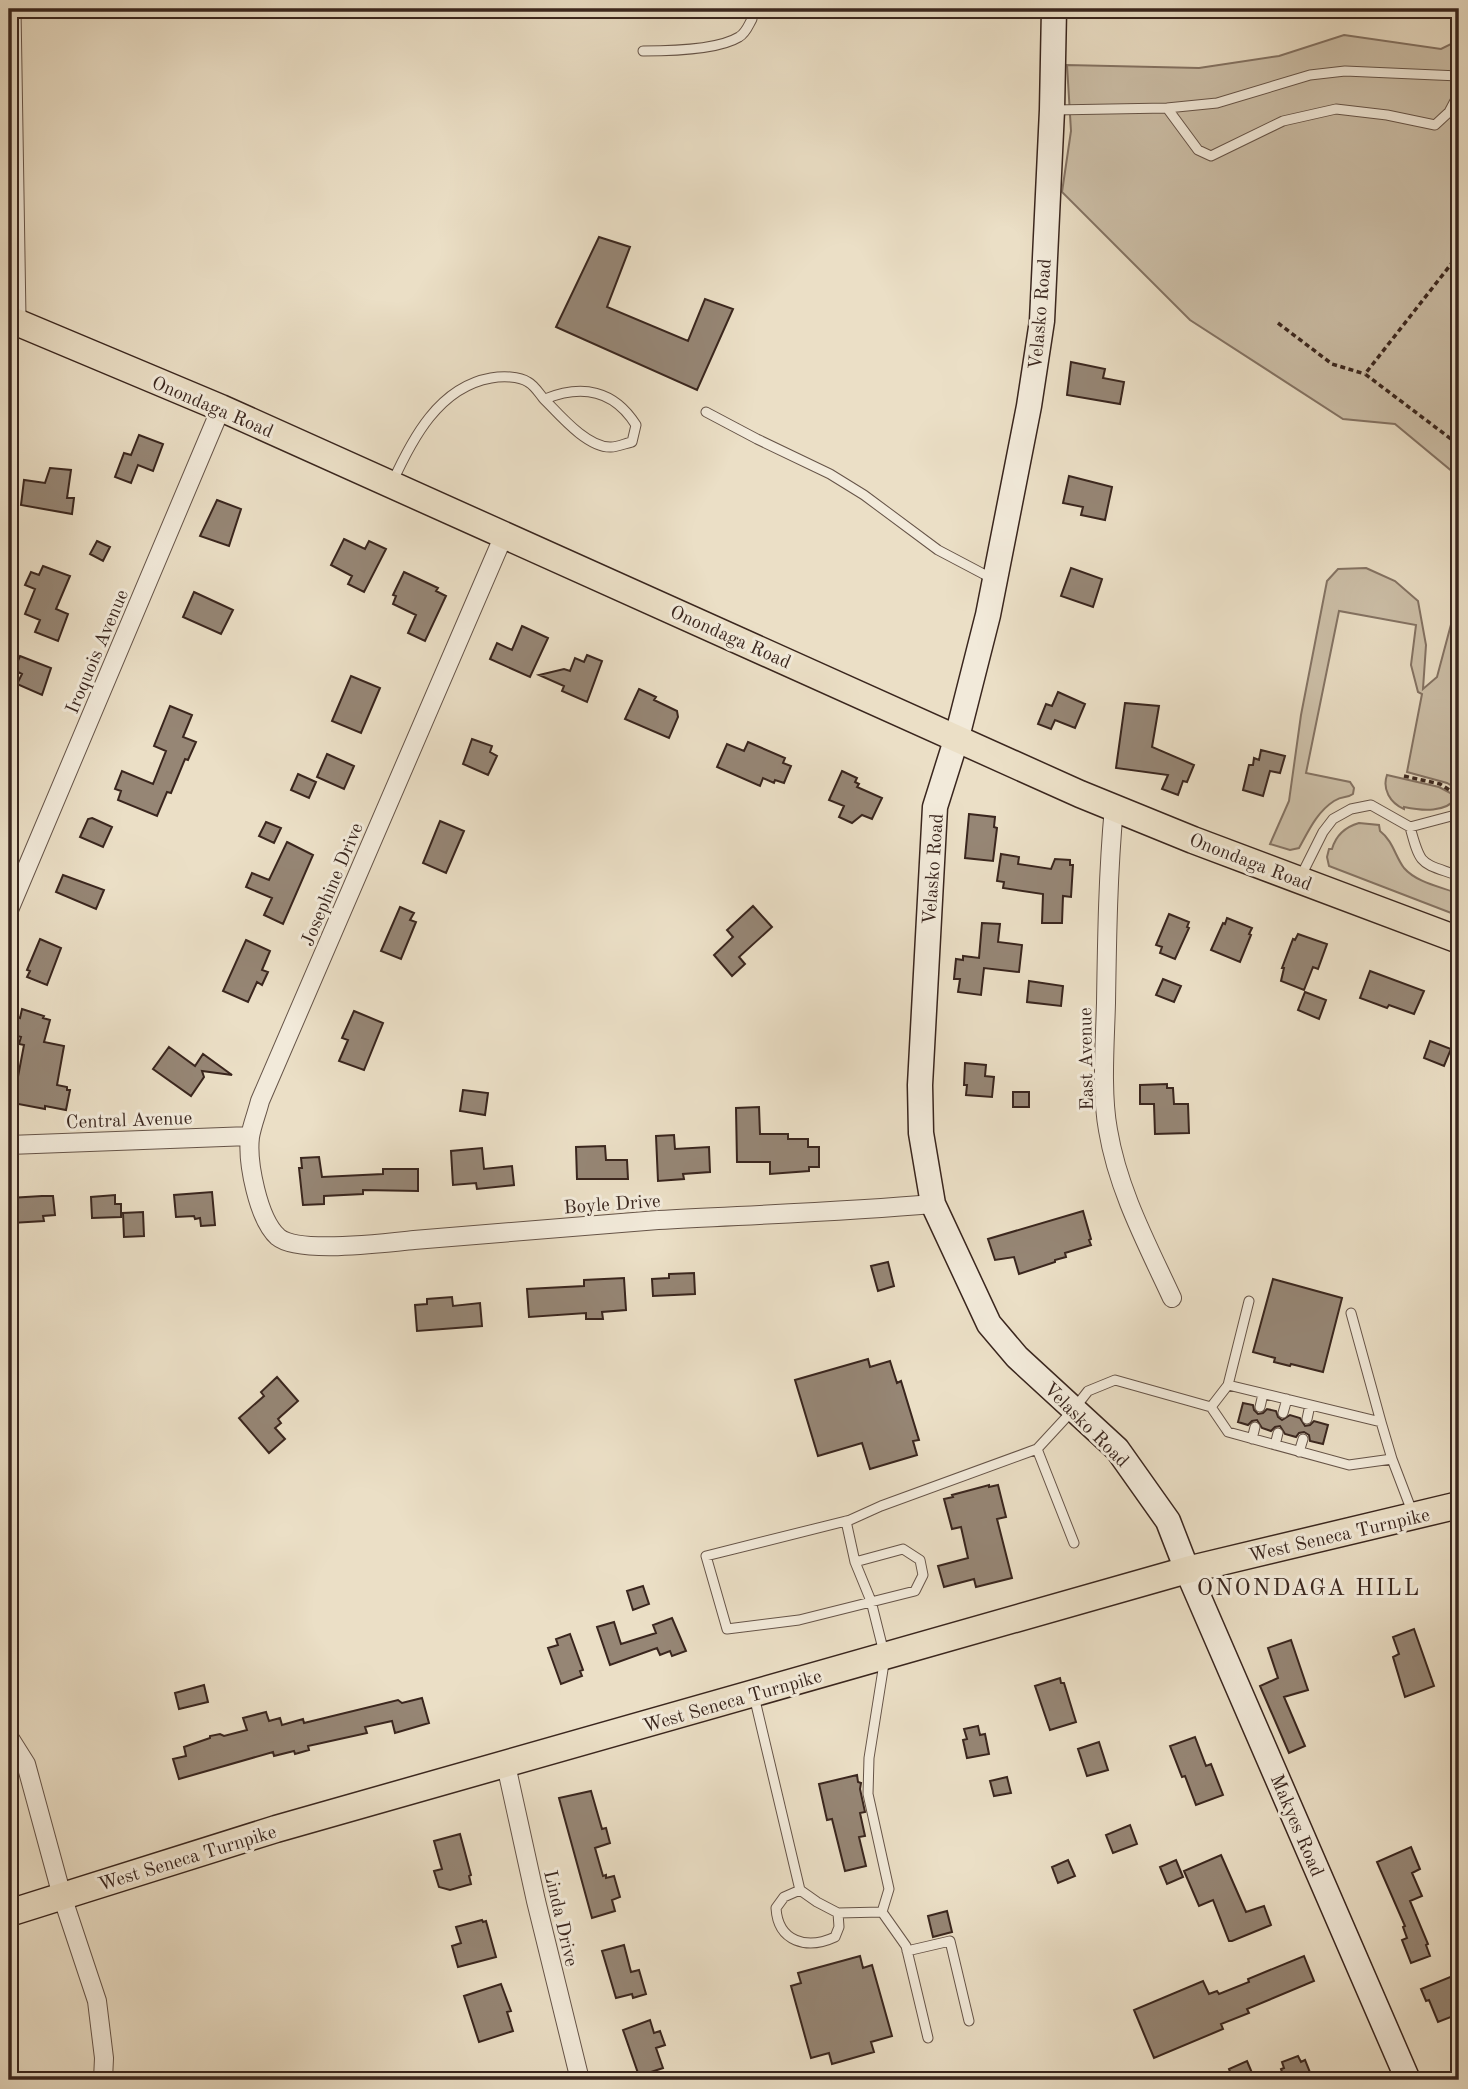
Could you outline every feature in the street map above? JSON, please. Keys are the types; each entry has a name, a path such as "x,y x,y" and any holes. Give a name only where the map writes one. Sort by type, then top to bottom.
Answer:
{"main road":[{"name":"Onondaga Road","path":"15,321 221,408 1080,794 1459,940"},
{"name":"West Seneca Turnpike","path":"9,1913 276,1829 1187,1570 1459,1505"}],"street":[{"name":"Velasko Road","path":"1054,9 1042,321 1029,406 995,580 957,737 935,807 924,1006 921,1133 933,1205 989,1324 1017,1357 1117,1449 1168,1521 1187,1570"},
{"name":"Iroquois Avenue","path":"9,910 221,408"},
{"name":"Josephine Drive","path":"295,1244 279,1237 266,1222 259,1204 250,1136 260,1101 504,535"},
{"name":"East Avenue","path":"1114,807 1109,855 1104,1060 1107,1129 1120,1178 1134,1216 1172,1298"},
{"name":"Central Avenue","path":"9,1145 250,1136"},
{"name":"Boyle Drive","path":"295,1244 310,1246 400,1242 656,1220 933,1205"},
{"name":"Makyes Road","path":"1187,1570 1408,2080"},
{"path":"9,1737 26,1764 62,1896 97,2001 104,2058 103,2080"},
{"name":"Linda Drive","path":"506,1765 580,2080"}],"lane":[{"path":"15,321 16,9"},
{"path":"643,51 677,51 737,38 746,30 752,19 749,9"},
{"path":"1052,110 1217,103 1310,75 1345,71 1459,76"},
{"path":"1167,107 1198,150 1211,156 1283,121 1336,109 1387,114 1435,125 1449,112 1459,93"},
{"path":"391,484 409,445 424,422 450,397 474,381 501,376 528,381 545,399 583,437 609,448 632,442 636,425 625,408 606,395 582,392 559,394 545,399"},
{"path":"706,412 830,474 864,495 938,550 995,580"},
{"path":"1300,880 1323,832 1334,819 1351,809 1371,805 1410,827 1459,814"},
{"path":"1410,827 1418,855 1423,862 1459,876"},
{"path":"1211,1407 1228,1385 1249,1300"},
{"path":"1351,1313 1392,1459 1413,1516"},
{"path":"855,1562 903,1549 920,1560 923,1575 915,1591 799,1620 727,1629 706,1556 846,1521 1037,1449 1088,1391 1115,1381 1211,1407 1228,1432 1299,1452 1349,1465 1392,1459"},
{"path":"1228,1385 1381,1422"},
{"path":"1260,1407 1264,1394"},
{"path":"1283,1413 1287,1399"},
{"path":"1307,1419 1310,1405"},
{"path":"1252,1438 1255,1427"},
{"path":"1275,1445 1278,1433"},
{"path":"1299,1452 1303,1439"},
{"path":"1037,1449 1074,1543"},
{"path":"846,1521 855,1562 871,1601 885,1657 869,1758 868,1794 888,1889 882,1912 907,1951 928,2038"},
{"path":"754,1694 800,1890 838,1913 882,1912"},
{"path":"800,1890 784,1897 776,1908 776,1921 786,1934 801,1943 821,1944 835,1937 839,1927 838,1913"},
{"path":"907,1951 950,1941 969,2021"}],"path":[{"path":"1452,143 1459,148"},
{"path":"1365,374 1459,254"},
{"path":"1278,323 1332,363 1365,374 1459,445"},
{"path":"1404,776 1440,784 1459,796"}],"shaded area":[{"path":"1344,35 1441,49 1459,40 1459,477 1395,424 1343,419 1190,320 1062,192 1071,131 1067,65 1199,68 1279,56"},
{"path":"1366,568 1395,581 1418,601 1426,645 1423,689 1437,677 1453,617 1459,620 1459,790 1447,783 1407,772 1422,694 1418,692 1411,665 1416,625 1339,611 1306,773 1350,782 1354,788 1353,794 1334,801 1323,810 1299,848 1290,850 1270,844 1289,801 1301,715 1327,581 1338,569"},
{"path":"1387,775 1439,787 1458,797 1440,808 1404,809 1388,795"},
{"path":"1359,823 1379,825 1380,831 1409,873 1459,894 1459,916 1329,866 1329,849 1332,849 1342,832"}],"building":[{"path":"599,237 630,247 607,307 688,341 705,299 733,309 697,390 556,327"},
{"path":"1071,362 1105,369 1103,378 1124,382 1120,404 1067,395"},
{"path":"139,435 163,444 153,471 138,465 131,483 115,477 124,453 131,455"},
{"path":"50,468 71,470 67,498 74,498 72,514 21,505 24,480 45,483"},
{"path":"1069,476 1112,487 1105,520 1081,515 1083,507 1063,503"},
{"path":"217,500 241,509 229,546 200,536"},
{"path":"344,539 365,549 369,541 386,549 364,592 348,584 352,576 331,565"},
{"path":"97,541 110,547 103,561 90,554"},
{"path":"43,566 70,576 56,609 68,614 58,641 35,632 40,620 25,614 35,589 25,585 31,572 39,575"},
{"path":"1071,568 1102,579 1093,607 1061,596"},
{"path":"404,572 438,588 436,591 446,596 425,641 408,633 416,615 393,604 396,596 393,595"},
{"path":"194,592 233,610 221,634 183,617"},
{"path":"522,626 548,638 530,677 490,659 497,643 512,650"},
{"path":"587,655 602,661 587,702 562,691 564,686 539,675 564,669 570,671 575,658 584,662"},
{"path":"20,656 51,668 42,695 17,684 22,674 14,670"},
{"path":"351,676 380,688 361,733 332,721"},
{"path":"639,689 677,711 678,717 669,738 625,719"},
{"path":"1058,692 1085,704 1075,728 1055,720 1051,729 1038,724 1046,704 1052,706"},
{"path":"1125,703 1159,706 1152,747 1194,765 1187,782 1183,781 1178,795 1162,789 1168,775 1116,768"},
{"path":"170,706 192,715 183,737 196,742 188,760 185,759 171,793 167,792 157,816 118,800 121,791 115,789 122,771 153,784 166,751 154,746"},
{"path":"472,739 492,746 490,752 497,756 488,775 463,764"},
{"path":"748,742 785,758 783,763 791,766 784,783 775,780 774,783 763,778 760,786 717,767 727,744 744,751"},
{"path":"1261,750 1285,756 1280,773 1270,771 1263,796 1243,790 1249,765 1253,765 1254,758 1259,760"},
{"path":"327,754 354,766 344,789 317,777"},
{"path":"842,771 857,778 857,787 882,798 872,819 862,815 852,823 839,817 844,806 829,800"},
{"path":"298,774 316,782 309,798 291,790"},
{"path":"969,814 995,817 994,827 997,828 993,861 965,858"},
{"path":"92,818 112,827 103,847 80,837 88,819"},
{"path":"440,821 464,831 446,873 423,863"},
{"path":"266,822 281,828 274,843 259,836"},
{"path":"287,842 313,855 283,924 264,915 272,898 246,887 252,873 269,880"},
{"path":"1001,854 1019,857 1018,864 1051,869 1055,859 1070,860 1070,865 1073,865 1071,897 1063,896 1062,923 1042,923 1043,894 1003,888 1004,882 997,881"},
{"path":"63,875 104,890 96,909 56,892"},
{"path":"753,906 772,927 739,957 745,964 732,976 714,955 733,937 727,930"},
{"path":"400,907 414,913 410,920 416,922 401,959 381,951"},
{"path":"1169,914 1189,922 1189,928 1175,959 1160,953 1162,947 1156,945"},
{"path":"1227,918 1252,928 1240,962 1211,950"},
{"path":"982,923 1000,924 998,942 1022,945 1019,972 984,968 981,995 958,992 960,979 954,979 956,959 963,960 963,956 979,958"},
{"path":"1298,934 1327,944 1318,969 1313,967 1304,990 1281,981 1282,968 1293,939 1295,940"},
{"path":"40,939 61,948 47,985 27,977 30,971 27,970"},
{"path":"246,940 270,951 262,970 268,972 262,985 257,982 248,1002 223,991"},
{"path":"1370,971 1424,991 1414,1014 1360,998"},
{"path":"1163,979 1181,986 1174,1002 1156,995"},
{"path":"1029,981 1063,986 1061,1006 1027,1002"},
{"path":"1305,992 1326,1000 1319,1019 1298,1010"},
{"path":"22,1009 50,1020 44,1042 64,1046 57,1085 70,1090 66,1110 13,1103 24,1045 19,1044 21,1037 10,1034 16,1016 20,1018"},
{"path":"354,1011 383,1023 364,1070 339,1061 348,1040 342,1038"},
{"path":"1430,1041 1451,1049 1444,1066 1424,1058"},
{"path":"169,1047 195,1066 203,1054 232,1075 202,1071 204,1077 191,1096 153,1069"},
{"path":"965,1063 986,1065 985,1076 994,1077 992,1097 966,1095"},
{"path":"1167,1084 1167,1088 1173,1088 1174,1104 1188,1104 1189,1133 1155,1134 1154,1104 1140,1104 1140,1085"},
{"path":"463,1090 488,1093 485,1115 460,1111"},
{"path":"1013,1092 1029,1092 1029,1107 1013,1107"},
{"path":"759,1107 760,1134 788,1134 788,1139 808,1139 808,1147 819,1147 819,1167 809,1167 809,1171 770,1174 770,1162 737,1162 736,1108"},
{"path":"674,1135 675,1149 709,1147 710,1172 683,1174 684,1179 658,1181 656,1136"},
{"path":"605,1146 606,1160 627,1160 628,1179 577,1179 576,1147"},
{"path":"482,1148 484,1169 512,1166 514,1185 477,1189 476,1183 453,1185 451,1151"},
{"path":"319,1157 322,1177 383,1174 383,1169 418,1169 418,1191 363,1190 363,1194 324,1196 324,1204 303,1205 299,1168 302,1168 301,1158"},
{"path":"212,1192 215,1225 201,1226 200,1218 195,1219 194,1216 176,1217 174,1195"},
{"path":"115,1195 115,1204 121,1204 121,1217 92,1218 91,1197"},
{"path":"53,1196 55,1215 43,1216 44,1221 12,1223 10,1198"},
{"path":"1083,1211 1091,1245 1065,1253 1066,1257 1055,1262 1019,1274 1014,1257 995,1260 988,1239"},
{"path":"143,1212 144,1236 124,1237 123,1213"},
{"path":"888,1262 894,1286 878,1291 871,1266"},
{"path":"694,1273 695,1294 653,1296 652,1279 669,1278 669,1274"},
{"path":"624,1278 626,1310 602,1312 603,1319 586,1319 586,1313 529,1317 527,1289 584,1286 584,1280"},
{"path":"1273,1279 1342,1298 1323,1372 1274,1362 1275,1358 1253,1352"},
{"path":"452,1297 453,1306 480,1303 482,1326 417,1331 415,1305 427,1304 427,1299"},
{"path":"868,1359 870,1367 890,1361 897,1383 901,1381 919,1440 913,1441 917,1455 870,1469 862,1443 818,1456 795,1380"},
{"path":"277,1377 298,1401 278,1419 281,1423 275,1428 285,1439 269,1453 239,1418 264,1396 261,1392"},
{"path":"1243,1403 1253,1405 1258,1414 1267,1409 1276,1411 1282,1420 1290,1415 1300,1418 1305,1426 1314,1421 1328,1425 1323,1444 1310,1441 1309,1435 1304,1432 1296,1437 1285,1434 1280,1426 1271,1431 1262,1428 1257,1420 1248,1425 1238,1422"},
{"path":"989,1485 998,1485 1006,1517 997,1519 1012,1578 976,1587 974,1579 944,1587 938,1566 968,1558 961,1527 952,1529 944,1499"},
{"path":"643,1586 649,1604 633,1610 627,1591"},
{"path":"672,1618 686,1651 672,1656 670,1651 660,1655 657,1648 610,1665 597,1627 614,1622 621,1644 656,1633 653,1625"},
{"path":"1414,1629 1434,1686 1405,1697 1393,1657 1399,1654 1393,1637"},
{"path":"570,1634 583,1670 580,1671 582,1676 561,1684 548,1648 558,1645 556,1639"},
{"path":"1291,1640 1308,1690 1284,1697 1305,1746 1289,1753 1260,1686 1278,1678 1268,1648"},
{"path":"1060,1678 1076,1722 1050,1730 1035,1686"},
{"path":"204,1685 208,1702 179,1709 175,1693"},
{"path":"422,1698 429,1723 395,1733 392,1721 365,1727 367,1733 308,1746 309,1750 295,1754 294,1751 274,1756 273,1752 179,1779 173,1759 186,1756 184,1747 210,1736 224,1736 247,1730 243,1718 266,1712 269,1721 280,1718 282,1725 303,1719 304,1723 398,1700 402,1703"},
{"path":"978,1726 980,1735 985,1734 989,1754 967,1758 963,1740 967,1739 964,1729"},
{"path":"1195,1737 1206,1766 1211,1764 1223,1795 1196,1805 1170,1746"},
{"path":"1099,1742 1108,1770 1087,1776 1078,1749"},
{"path":"857,1775 858,1782 861,1783 865,1812 860,1813 865,1836 859,1837 866,1866 845,1871 832,1819 827,1820 819,1784"},
{"path":"1007,1777 1011,1793 994,1796 990,1781"},
{"path":"591,1791 602,1829 606,1828 610,1843 595,1848 603,1876 614,1876 620,1897 612,1900 615,1911 592,1918 559,1798"},
{"path":"1130,1825 1137,1844 1113,1853 1106,1835"},
{"path":"460,1834 471,1884 450,1890 439,1887 434,1871 442,1869 434,1841"},
{"path":"1411,1847 1420,1869 1412,1873 1422,1896 1410,1901 1428,1944 1426,1945 1430,1956 1411,1963 1402,1940 1407,1938 1403,1927 1405,1926 1377,1862"},
{"path":"1221,1855 1246,1912 1264,1906 1271,1925 1232,1941 1229,1941 1213,1900 1199,1906 1184,1871"},
{"path":"1068,1860 1075,1876 1058,1883 1052,1867"},
{"path":"1176,1860 1183,1877 1167,1884 1160,1867"},
{"path":"947,1911 952,1932 933,1937 928,1916"},
{"path":"486,1921 496,1957 458,1967 452,1946 461,1943 456,1927"},
{"path":"624,1945 631,1972 639,1970 646,1994 633,1998 632,1994 616,1998 602,1951"},
{"path":"860,1956 863,1968 872,1965 892,2036 871,2042 874,2052 832,2064 829,2053 811,2058 791,1986 801,1983 798,1973"},
{"path":"1304,1956 1314,1981 1247,2009 1249,2013 1221,2024 1223,2029 1154,2058 1134,2010 1203,1981 1209,1994 1217,1991 1219,1994"},
{"path":"1455,1975 1459,1986 1459,2006 1453,2008 1456,2015 1438,2022 1421,1989"},
{"path":"501,1984 511,2011 507,2012 513,2031 479,2042 464,1996"},
{"path":"650,2020 654,2033 660,2031 665,2045 656,2048 663,2068 639,2076 623,2030"},
{"path":"1298,2056 1301,2062 1305,2060 1313,2080 1285,2080 1281,2069 1284,2068 1282,2062"},
{"path":"1247,2061 1255,2080 1233,2080 1229,2069"}],"district":[{"name":"ONONDAGA HILL","path":"1309,1587"}]}
